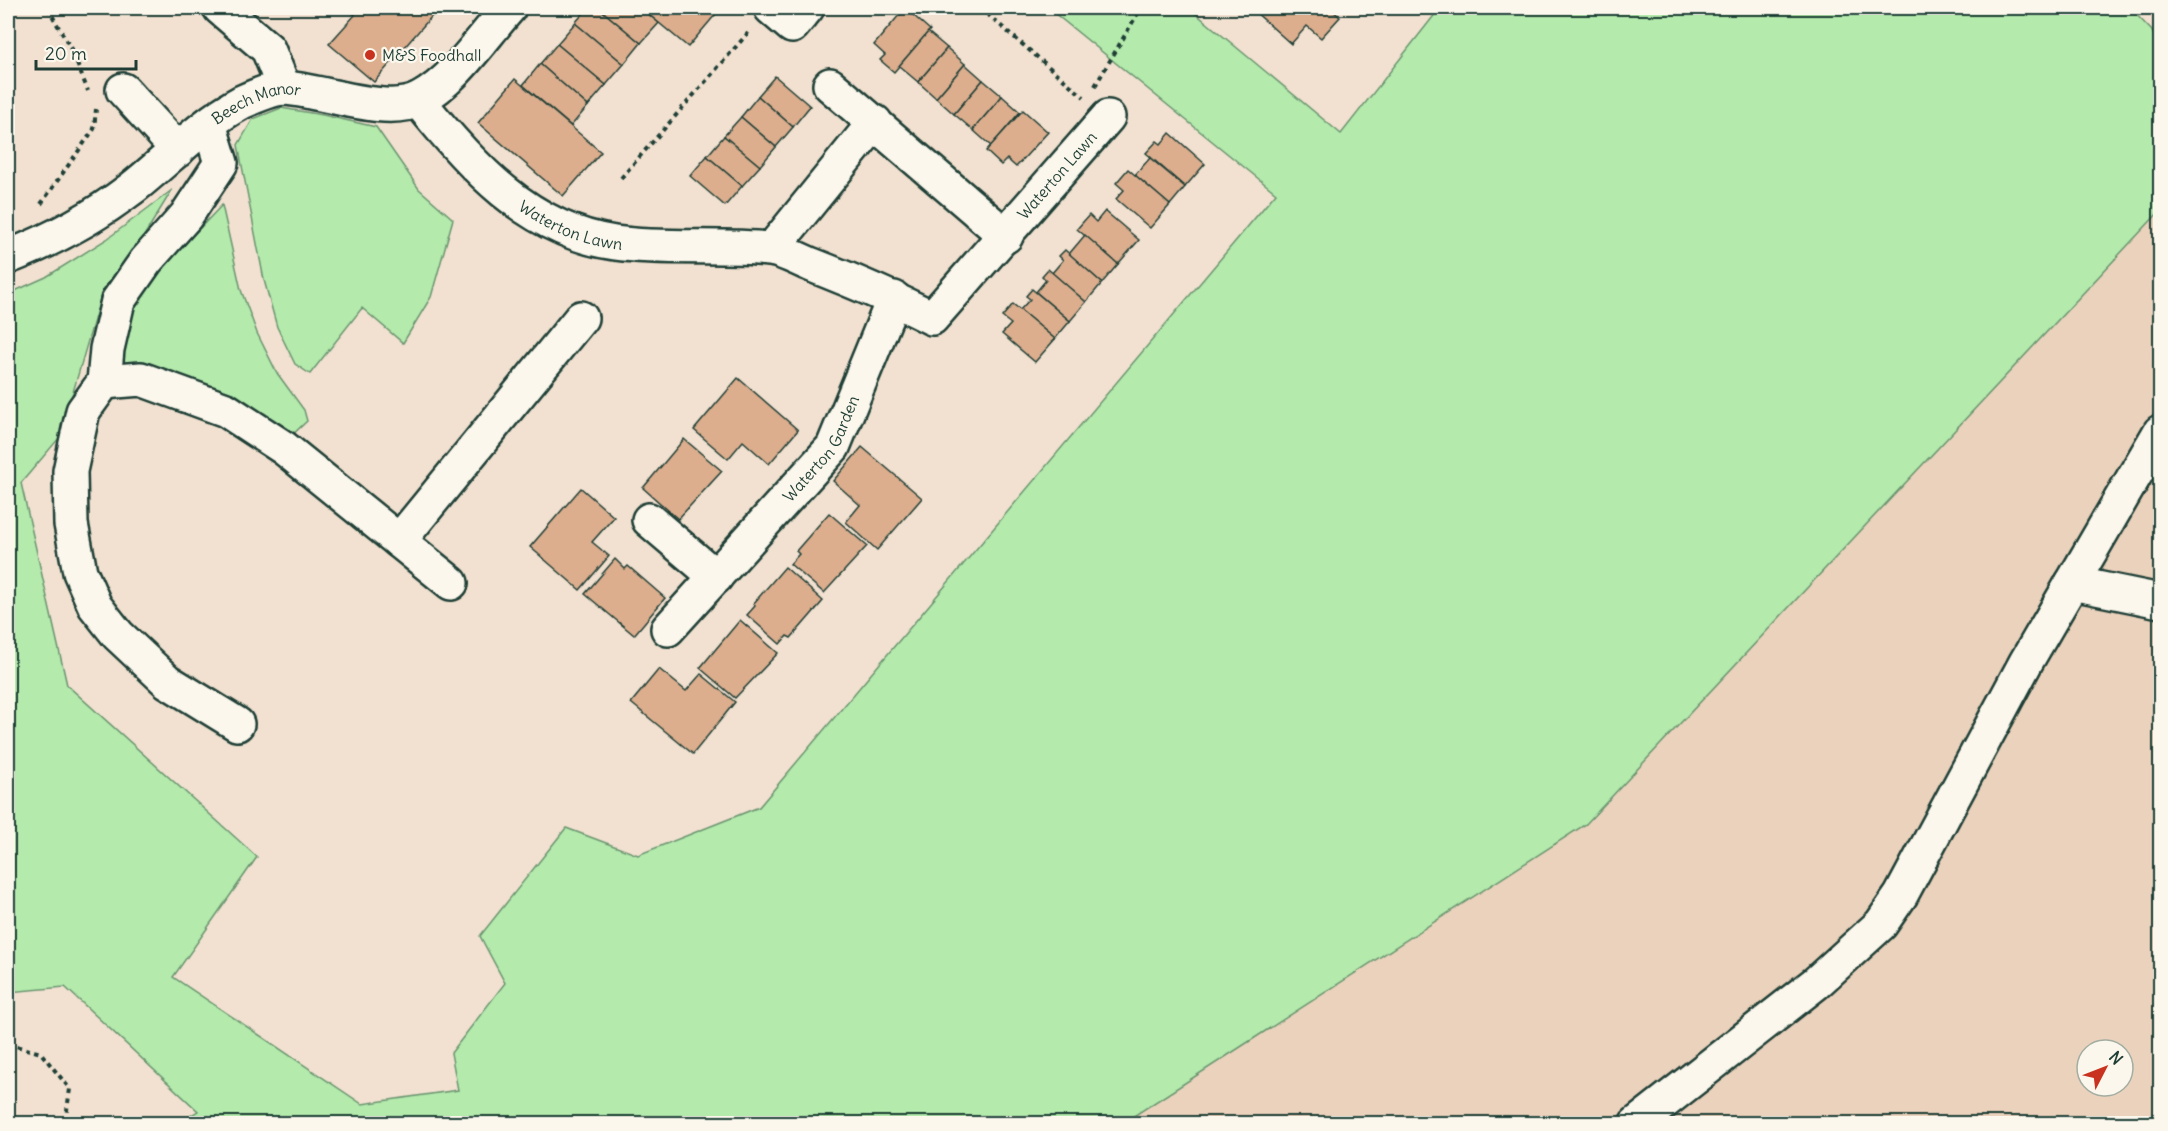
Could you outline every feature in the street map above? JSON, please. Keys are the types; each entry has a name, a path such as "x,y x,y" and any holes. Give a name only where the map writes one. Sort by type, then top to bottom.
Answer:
{"street":[{"path":"220,8 268,49 284,88"},
{"name":"Beech Manor","path":"8,257 81,224 130,189 209,124 245,101 284,88 339,99 389,104 418,100 441,86 509,8"},
{"path":"763,16 792,26 807,8"},
{"name":"Waterton Lawn","path":"830,85 1006,236"},
{"path":"123,90 178,150"},
{"name":"Waterton Lawn","path":"418,100 461,155 511,199 575,235 615,243 643,245 772,249 894,298 933,318 1006,236 1098,108"},
{"path":"772,249 875,122"},
{"path":"209,124 221,163 186,216 146,261 118,301 107,349 104,382 83,411 70,471 71,525 80,572 95,606 118,635 167,681 237,724"},
{"name":"Waterton Garden","path":"668,629 833,447 894,298"},
{"path":"399,541 581,318"},
{"path":"104,382 141,379 226,410 285,448 451,583"},
{"path":"1636,1124 1816,983 1881,924 1901,895 2026,662 2160,432"},
{"path":"649,520 716,577"},
{"path":"2072,583 2160,602"}],"path":[{"path":"36,209 53,190 94,129 96,111 71,49 48,8"},
{"path":"980,8 1098,108 1141,8"},
{"path":"621,178 763,16"},
{"path":"8,1044 41,1053 70,1089 65,1124"}],"shaded area":[{"path":"2160,211 2160,1123 1123,1124 1586,824"}],"green space":[{"path":"1048,8 1189,8 1341,134 1440,8 2130,8 2152,31 2160,50 2160,211 1586,824 1123,1123 910,1124 907,1121 902,1124 179,1123 198,1111 65,987 8,992 8,294 46,277 107,239 172,190 139,244 103,289 60,437 21,483 67,685 257,857 173,977 362,1104 458,1090 451,1053 505,983 480,936 566,828 638,855 759,807 1276,193"},
{"path":"281,108 376,127 419,189 453,219 431,297 403,343 362,308 310,374 295,364 277,327 264,280 238,145 253,119"},
{"path":"222,205 241,290 257,333 277,373 304,410 307,421 290,437 118,366 125,321 140,291"}],"building":[{"name":"M&S Foodhall","path":"345,8 439,8 374,82 329,44 355,15"},
{"path":"588,8 599,8 641,43 624,64 575,23"},
{"path":"599,8 641,8 659,23 641,43"},
{"path":"641,8 721,8 688,47"},
{"path":"905,8 930,30 894,72 880,60 885,55 874,45"},
{"path":"1256,8 1330,8 1340,17 1321,38 1307,26 1291,44 1253,10"},
{"path":"575,23 624,64 606,85 557,44"},
{"path":"928,32 947,48 918,82 899,66"},
{"path":"557,44 606,85 588,106 540,64"},
{"path":"947,48 965,64 936,98 918,82"},
{"path":"540,64 588,106 571,126 523,85"},
{"path":"965,64 983,80 954,114 936,98"},
{"path":"775,76 810,106 793,127 758,96"},
{"path":"515,79 601,152 563,196 478,123"},
{"path":"983,80 1002,96 973,130 954,114"},
{"path":"758,96 793,127 776,147 741,117"},
{"path":"1002,96 1020,112 991,146 973,130"},
{"path":"1023,110 1048,132 1016,167 1007,159 1001,165 986,151"},
{"path":"741,117 776,147 760,166 724,136"},
{"path":"1170,133 1205,164 1185,187 1146,153 1157,141 1161,144"},
{"path":"724,136 760,166 742,186 707,156"},
{"path":"707,156 742,186 725,206 690,176"},
{"path":"1150,158 1185,187 1170,205 1135,175"},
{"path":"1128,169 1170,205 1150,228 1116,199 1124,190 1116,183"},
{"path":"1105,211 1139,240 1118,264 1077,229 1089,215 1096,222"},
{"path":"1085,235 1118,264 1102,283 1069,254"},
{"path":"1065,250 1102,283 1086,302 1052,273 1063,260 1059,256"},
{"path":"1048,269 1086,302 1070,321 1036,292 1046,280 1042,276"},
{"path":"1032,289 1070,321 1055,339 1020,310 1030,299 1026,296"},
{"path":"1013,304 1055,339 1035,362 1002,334 1011,324 1002,317"},
{"path":"738,378 798,430 769,464 743,441 728,459 694,430"},
{"path":"684,439 722,471 678,519 643,488"},
{"path":"862,447 922,498 877,550 846,522 860,505 833,481"},
{"path":"581,488 614,517 592,542 609,556 580,590 530,547"},
{"path":"829,513 867,546 824,593 790,564 799,554 796,551"},
{"path":"615,559 625,569 628,566 665,598 634,635 585,594"},
{"path":"785,567 823,601 791,638 787,636 780,644 747,615 755,606 753,604"},
{"path":"740,620 778,653 735,698 700,668"},
{"path":"659,669 686,691 701,674 735,702 693,754 631,703"}],"place":[{"name":"M&S Foodhall","path":"370,55"}]}
